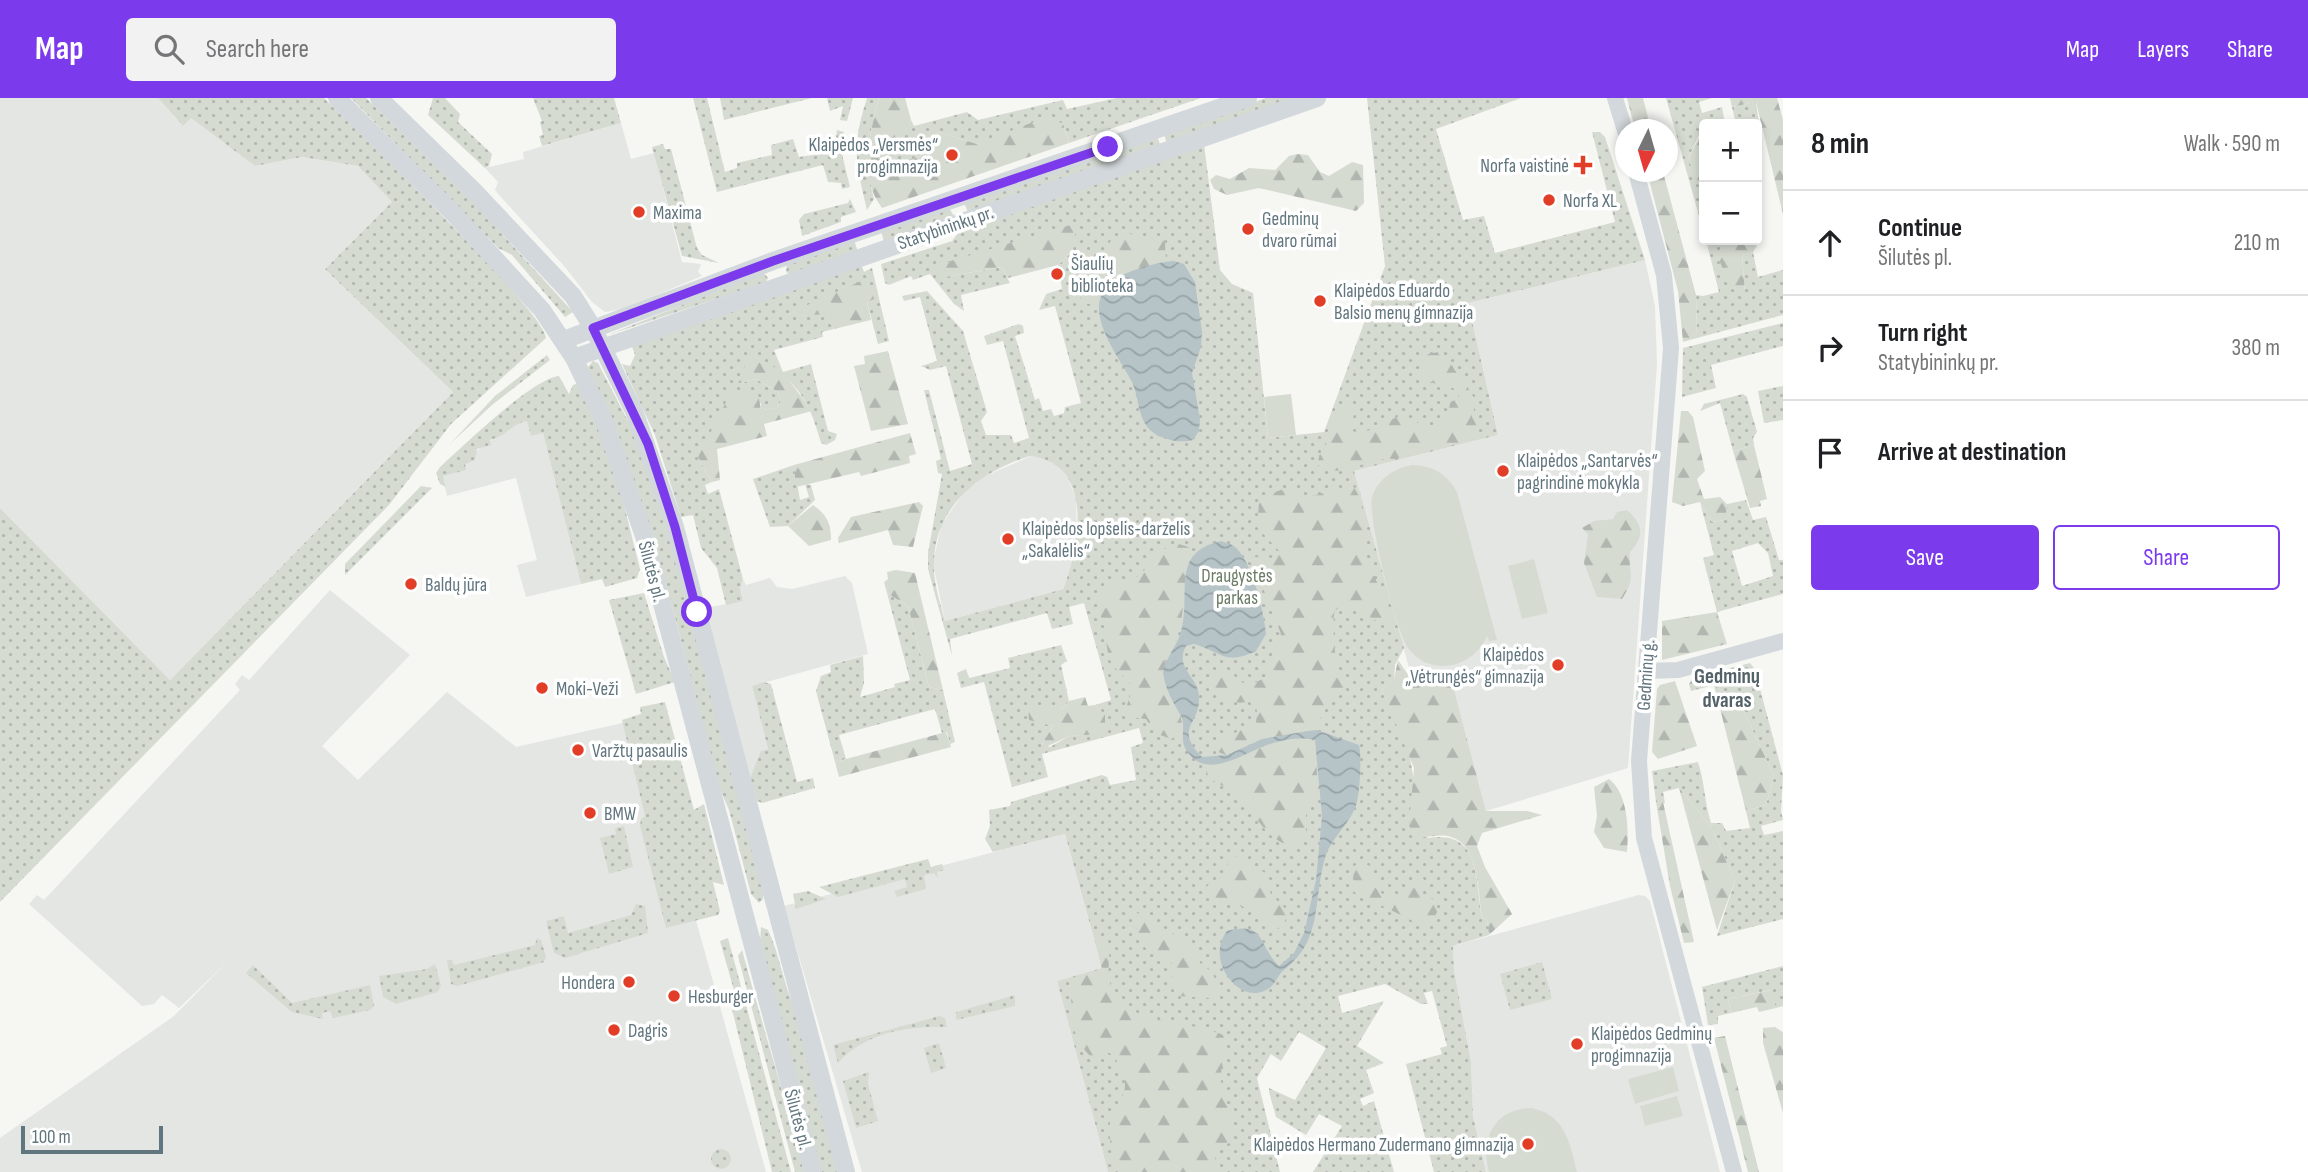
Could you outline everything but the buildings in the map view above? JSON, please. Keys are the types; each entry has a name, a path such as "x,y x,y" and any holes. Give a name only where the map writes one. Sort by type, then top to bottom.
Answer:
{"main road":[{"name":"Šilutės pl.","path":"337,98 512,275 575,358 605,423 632,498 813,1172"},
{"name":"Šilutės pl.","path":"379,98 538,257 573,296 593,328 645,436 675,527 846,1172"},
{"name":"Statybininkų pr.","path":"564,341 773,261 1248,98"},
{"name":"Statybininkų pr.","path":"575,358 602,346 1317,98"},
{"path":"955,199 964,208 962,221"},
{"path":"773,261 771,275 780,284"},
{"path":"745,916 776,907"}],"street":[{"path":"1615,98 1621,119"},
{"name":"Gedminų g.","path":"1639,182 1664,275 1671,348 1639,769 1644,838 1734,1172"},
{"path":"1645,671 1678,670 1783,641"}],"shaded area":[{"path":"0,98 158,98 182,125 191,117 255,166 302,157 358,166 392,202 325,269 453,392 170,680 0,508"},
{"path":"621,123 631,159 654,153 682,262 701,264 698,272 702,276 623,309 605,312 592,302 565,267 499,195 495,190 498,182 485,168 524,159 523,152"},
{"name":"Klaipėdos „Santarvės“ pagrindinė mokykla","path":"1645,260 1655,306 1657,365 1628,768 1486,811 1450,674 1413,682 1354,471 1498,435 1468,303"},
{"path":"527,420 543,432 581,584 526,597 517,565 537,560 516,478 447,496 442,476 515,423"},
{"name":"Klaipėdos lopšelis-darželis „Sakalėlis“","path":"1031,456 1046,458 1059,466 1069,480 1076,499 1077,549 1063,589 945,621 933,563 941,526 963,493 985,476"},
{"path":"845,576 852,583 868,654 752,686 768,749 761,753 750,778 705,608 743,601 740,589 743,579 746,585 770,578 777,587 792,589"},
{"path":"330,590 410,655 322,746 358,780 447,692 516,747 640,719 766,1172 0,1172 0,1138 174,1016 228,961 179,1008 162,995 154,1004 142,1006 29,904 37,895 44,900 240,690 235,684 242,675 249,680"},
{"path":"1065,834 1102,969 1057,981 1108,1172 862,1172 784,906"},
{"name":"Klaipėdos Gedminų progimnazija","path":"1639,895 1650,901 1720,1172 1486,1172 1473,1116 1471,1062 1454,970 1453,946"}],"green space":[{"path":"158,98 324,98 408,180 483,259 537,321 546,338 451,424 389,505 0,902 0,508 170,680 453,392 325,269 392,202 358,166 302,157 255,166 191,118 183,126"},
{"path":"351,98 366,98 474,203 573,312 565,317 512,255 498,248"},
{"path":"433,98 445,98 460,114 458,122 492,154 489,166 485,168 428,115"},
{"path":"533,98 614,98 621,123 542,146 539,136 543,135 542,121"},
{"path":"693,98 707,98 725,172 737,168 737,163 772,155 771,145 793,139 799,157 834,152 837,130 844,132 842,154 850,187 842,189 841,183 828,182 823,165 717,192"},
{"path":"720,98 812,98 724,120"},
{"path":"827,98 853,98 847,121 840,120 843,106 830,111"},
{"path":"867,98 879,98 868,159 874,199 867,210 860,179 857,142"},
{"path":"879,98 905,98 911,120 892,158 915,158 929,146 938,132 977,144 1041,119 1063,123 1069,143 882,208 874,195 868,168 869,140"},
{"path":"1117,98 1201,98 1069,143 1063,123 977,144 938,132 929,146 915,158 891,158 911,120 914,126 967,112 978,120 1063,100 1067,109"},
{"path":"1266,98 1300,98 1167,145 1164,134"},
{"name":"Draugystės parkas","path":"1367,98 1521,98 1436,129 1463,220 1484,216 1495,253 1615,222 1592,132 1600,132 1605,137 1615,168 1615,182 1620,182 1645,260 1468,303 1498,435 1354,471 1404,648 1395,665 1394,680 1382,690 1409,752 1415,787 1411,808 1428,838 1445,837 1458,841 1467,849 1476,873 1482,917 1487,920 1489,935 1453,946 1454,970 1471,1062 1473,1116 1486,1172 1434,1172 1406,1064 1442,1054 1440,1048 1447,1046 1432,991 1424,993 1428,1004 1421,1004 1385,984 1338,996 1342,1013 1384,1001 1357,1046 1384,1063 1366,1070 1374,1093 1360,1099 1363,1106 1374,1101 1394,1172 1313,1172 1342,1126 1319,1114 1306,1135 1276,1117 1269,1092 1269,1088 1295,1100 1326,1048 1299,1032 1281,1061 1271,1054 1257,1078 1280,1172 1108,1172 1057,981 1102,968 1065,834 993,852 985,839 990,826 989,810 1010,806 1011,802 1102,775 1107,777 1110,785 1136,780 1131,747 1143,743 1139,728 1042,754 1048,777 1012,787 984,682 961,688 957,673 966,669 969,678 1010,668 1008,658 1061,645 1067,661 1061,665 1069,701 1062,709 1029,709 1036,721 1053,726 1042,744 1050,747 1069,736 1100,733 1104,718 1095,705 1111,700 1084,603 1069,607 1073,624 1052,629 1047,613 950,639 952,656 928,569 928,553 942,474 938,473 936,461 941,459 924,390 929,390 950,471 972,464 946,366 930,370 921,366 937,361 920,297 904,301 902,296 927,291 963,331 987,412 981,421 986,435 1011,435 1014,443 1029,438 1003,341 987,345 984,336 1019,324 1023,326 1024,333 1015,336 1035,400 1039,398 1043,411 1051,409 1054,416 1064,413 1065,407 1081,403 1055,306 1039,310 1046,294 1062,289 1058,265 1073,251 939,278 1002,267 1010,283 961,295 964,311 954,304 930,274 913,280 911,276 889,285 885,283 881,264 952,241 965,224 1204,144 1220,270 1232,284 1253,293 1268,438 1324,432 1385,266","holes":["1030,456 1051,462 1065,474 1073,490 1077,530 1063,589 945,621 934,562 936,542 952,508 978,481"]},
{"path":"1627,98 1643,98 1648,119 1632,119"},
{"path":"1666,98 1712,98 1699,102 1702,113 1722,107 1724,119 1699,119 1699,135 1688,159 1699,176 1699,216 1678,141 1678,119 1672,119"},
{"path":"1730,98 1777,98 1783,120 1783,214 1756,102 1732,107"},
{"path":"1756,102 1758,119 1735,119 1732,107"},
{"path":"1157,136 1161,147 968,212 964,203"},
{"path":"1699,138 1699,186 1688,159"},
{"path":"663,144 665,149 671,149 697,248 702,255 719,263 682,256 652,147"},
{"path":"1308,155 1320,172 1329,176 1352,162 1363,165 1364,203 1356,211 1259,188 1227,195 1214,189 1210,180 1216,175 1230,179 1249,168 1275,170 1289,156"},
{"path":"1650,182 1666,182 1696,295 1697,338 1683,342 1678,291"},
{"path":"850,199 856,212 841,217 841,222 802,236 799,220 804,214 848,203"},
{"path":"949,208 954,216 884,242 881,231"},
{"path":"1077,223 1073,251 1058,265 1008,278 1002,267 939,278 934,266"},
{"path":"1127,232 1143,240 1161,238 1165,243 1166,261 1132,271 1101,297 1100,303 1087,304 1081,300 1078,287 1100,269 1109,243 1118,235"},
{"path":"854,240 858,252 790,274 786,272 787,264"},
{"path":"1707,245 1728,245 1745,291 1742,255 1753,252 1758,277 1783,270 1783,315 1697,338 1696,295 1719,292"},
{"path":"1724,245 1757,245 1753,252 1742,255 1745,291 1731,289 1718,257"},
{"path":"860,261 864,272 872,268 889,341 878,344 867,302 798,316 826,313 834,329 822,332 823,337 774,350 783,372 811,364 828,431 837,434 835,440 826,445 821,443 805,400 789,380 752,355 737,384 756,379 778,392 781,401 777,408 761,410 761,403 698,457 712,482 705,485 708,494 719,489 743,579 740,589 743,601 726,605 717,568 701,548 693,515 681,517 655,435 622,364 630,366 635,355 630,341"},
{"path":"763,272 768,278 766,282 608,335"},
{"path":"868,278 874,299 867,302 871,320 834,329 826,314 798,316 796,310"},
{"path":"1783,323 1783,346 1711,365 1716,388 1682,397 1683,348"},
{"path":"888,351 908,424 871,431 854,366 865,364 864,356"},
{"path":"1438,352 1448,360 1473,396 1475,405 1472,417 1479,430 1477,439 1337,471 1319,468 1320,454 1331,433 1333,413 1350,405 1357,410 1349,425 1351,431 1357,432 1370,430 1399,416 1433,428 1447,421 1450,403 1459,397 1457,389 1434,383 1420,371 1424,355"},
{"path":"751,354 783,372 812,411 764,424 767,436 717,449 720,480 712,482 698,457 730,394 753,390 758,394 761,410 777,408 781,401 778,392 756,379 736,384"},
{"path":"547,355 550,360 492,405 450,444 495,396"},
{"path":"593,361 598,363 641,446 658,497 764,892 759,903 751,894 729,810 719,787 647,521 630,469 588,367"},
{"path":"559,376 569,394 573,385 579,383 614,465 640,569 637,578 605,587 602,579 581,584 543,433 531,436 527,421 490,440 491,445 477,449 475,460 465,464 466,470 443,476 445,486 440,484 436,473 464,445 532,388"},
{"path":"1783,386 1783,420 1764,423 1758,391"},
{"path":"1291,394 1296,435 1268,438 1264,397"},
{"path":"1743,394 1747,397 1757,432 1753,438 1754,445 1733,451 1720,403 1700,411 1704,404"},
{"path":"1681,411 1688,411 1693,417 1705,471 1697,479 1704,499 1720,497 1727,504 1725,520 1712,522 1700,502 1683,506 1672,502"},
{"path":"910,433 916,454 909,456 910,463 861,476 859,472 796,487 794,465"},
{"path":"1754,445 1767,499 1760,501 1761,506 1750,508 1733,451"},
{"path":"794,465 800,500 809,497 805,484 811,485 815,500 788,526 770,527 753,479"},
{"path":"1412,465 1438,472 1449,480 1457,492 1497,640 1489,641 1487,636 1472,656 1451,665 1428,663 1408,648 1397,620 1378,549 1372,497 1378,485 1388,475"},
{"path":"421,486 432,488 345,575 345,564"},
{"path":"1353,486 1363,512 1368,561 1385,596 1392,622 1387,626 1349,607 1335,610 1335,651 1346,690 1326,700 1317,730 1262,739 1226,755 1210,749 1209,745 1256,723 1257,710 1249,701 1235,702 1223,698 1214,688 1212,674 1222,670 1230,671 1239,681 1249,685 1265,678 1281,634 1251,557 1276,558 1280,552 1257,527 1259,502 1280,490 1286,489 1306,496"},
{"path":"1746,500 1753,520 1766,517 1779,560 1783,560 1783,594 1717,612 1703,558 1714,555 1700,502 1712,522 1724,520 1727,504","holes":["1758,543 1768,553 1773,576 1742,586 1732,551"]},
{"path":"919,502 923,506 913,547 893,545 888,530 839,543 838,538 851,517"},
{"path":"813,505 827,520 831,540 809,546 788,526"},
{"path":"1627,510 1636,520 1640,531 1638,541 1630,552 1629,585 1622,599 1597,597 1584,563 1588,534 1582,528 1594,521 1613,519 1617,512"},
{"path":"1179,544 1191,548 1191,552 1179,631 1165,660 1182,723 1182,733 1171,739 1155,733 1146,719 1129,717 1125,711 1133,687 1111,662 1104,624 1097,609 1100,595 1106,585 1136,577 1156,554"},
{"path":"1534,559 1548,613 1522,619 1508,566"},
{"path":"896,570 915,573 943,690 929,687 908,606 887,593 884,582 888,579 887,572"},
{"path":"644,593 664,657 675,682 636,694 609,600"},
{"path":"887,593 908,606 929,687 943,690 955,742 950,744 947,732 942,733 935,709 839,735 846,759 835,762 816,691 821,676 831,672 830,665 863,656 864,683 860,697 910,680"},
{"path":"1717,612 1727,644 1662,660 1662,621"},
{"path":"1398,660 1413,682 1450,674 1486,811 1527,811 1542,815 1482,833 1477,846 1485,867 1512,914 1489,935 1487,920 1482,917 1476,871 1467,850 1451,837 1417,836 1409,826 1414,768 1382,690 1394,679"},
{"path":"1750,663 1754,668 1751,670 1756,686 1759,685 1783,775 1783,820 1761,826 1764,835 1783,831 1783,919 1717,936 1735,881 1712,828 1679,788 1663,792 1665,803 1656,802 1652,771 1698,762 1711,823 1722,823 1726,831 1750,828 1746,811 1766,805 1774,776 1740,703 1714,685 1691,691 1689,684 1693,678"},
{"path":"1675,681 1697,746 1658,759 1652,752 1657,689 1660,685"},
{"path":"764,682 771,684 797,782 813,778 815,788 762,803 757,801 750,778 761,751 768,749 752,686"},
{"path":"1714,685 1740,703 1774,776 1766,805 1746,811"},
{"path":"1085,697 1088,706 1095,705 1105,715 1105,728 1100,734 1069,736 1044,748 1042,744 1053,726 1029,720 1028,709 1062,709 1069,701"},
{"path":"665,702 694,810 704,804 724,885 713,882 720,911 718,915 666,928 640,826 641,819 645,816 622,720 641,714 640,707"},
{"path":"946,732 951,747 839,777 835,762"},
{"path":"1304,737 1315,740 1318,793 1306,809 1306,835 1299,846 1288,845 1264,828 1238,795 1213,781 1206,774 1206,764 1224,763 1272,743"},
{"path":"1609,779 1624,802 1628,833 1627,852 1604,848 1594,832 1597,816 1594,787"},
{"path":"1679,788 1712,828 1735,881 1717,930"},
{"path":"1656,802 1663,802 1694,942 1684,943 1670,886"},
{"path":"624,826 633,867 609,874 600,838 616,834 615,828"},
{"path":"1238,856 1246,864 1266,873 1271,895 1286,909 1285,922 1276,930 1265,927 1255,908 1230,905 1206,894 1207,886 1226,872 1229,857"},
{"path":"928,859 931,867 942,864 944,870 937,872 938,878 934,873 924,875 926,889 897,897 894,891 907,887 905,879 838,897 819,887"},
{"path":"1361,862 1370,866 1381,893 1387,895 1402,893 1416,878 1424,879 1423,894 1436,901 1437,912 1432,922 1415,922 1354,892 1353,867"},
{"path":"808,891 826,899 796,909 793,894"},
{"path":"636,904 645,906 648,933 565,958 554,953 546,921 564,916 568,933 631,915"},
{"path":"1134,911 1189,943 1201,964 1212,972 1220,991 1211,998 1177,996 1171,985 1172,963 1147,951 1131,917"},
{"path":"761,927 768,930 795,1009 839,1172 821,1172 760,942"},
{"path":"537,938 541,940 546,957 544,962 457,986 451,984 447,960 452,960 454,965 535,945"},
{"path":"728,938 791,1172 772,1172 729,997 735,994 720,941"},
{"path":"1094,938 1108,942 1111,986 1119,1000 1130,1009 1145,1016 1223,1035 1226,1051 1221,1082 1233,1127 1228,1144 1214,1147 1217,1172 1119,1172 1111,1148 1110,1129 1112,1114 1124,1092 1124,1075 1116,1059 1108,1052 1091,1057 1078,1039 1072,1020 1074,977 1102,969"},
{"path":"742,950 804,1172 795,1172 738,956"},
{"path":"1542,962 1552,999 1510,1010 1500,974"},
{"path":"435,964 441,985 438,992 396,1004 383,997 379,976 427,969"},
{"path":"253,965 292,1003 370,985 374,1006 370,1010 333,1018 330,1011 322,1013 323,1019 292,1012 246,973"},
{"path":"1783,966 1783,1006 1776,1008 1770,990 1728,999 1731,1013 1718,1016 1718,1024 1708,1025 1702,987"},
{"path":"1771,990 1776,1008 1759,1012 1757,1007 1731,1013 1728,999"},
{"path":"1015,995 1015,1006 956,1020 956,1012"},
{"path":"939,1016 945,1018 947,1027 888,1033 861,1044 838,1063 833,1045"},
{"path":"1775,1027 1783,1032 1783,1113 1763,1043 1763,1028"},
{"path":"1725,1036 1759,1172 1748,1172 1714,1038"},
{"path":"939,1043 946,1068 931,1073 924,1048"},
{"path":"1673,1067 1679,1091 1635,1104 1628,1079"},
{"path":"869,1072 868,1084 878,1121 856,1128 843,1081"},
{"path":"1677,1096 1683,1116 1645,1126 1640,1106"},
{"name":"Klaipėdos Hermano Zudermano gimnazija","path":"1531,1108 1552,1116 1559,1123 1568,1141 1577,1172 1489,1172 1487,1148 1493,1128 1508,1114"},
{"path":"717,1149 725,1149 731,1159 725,1169 717,1169 711,1163 711,1155"}],"water":[{"path":"1174,261 1184,264 1195,282 1202,332 1201,347 1192,373 1200,419 1199,431 1193,440 1187,441 1163,438 1148,428 1132,382 1108,339 1099,309 1101,296 1110,283 1138,269"},
{"path":"1221,541 1235,547 1247,564 1260,601 1266,634 1256,651 1237,657 1224,656 1194,644 1186,646 1183,660 1199,696 1199,706 1189,732 1194,747 1202,757 1227,755 1262,739 1317,730 1359,745 1360,750 1357,803 1325,858 1315,918 1306,945 1271,987 1257,993 1247,992 1228,978 1222,967 1221,943 1227,931 1248,929 1259,936 1279,966 1294,953 1304,933 1316,880 1322,816 1315,740 1278,742 1215,765 1194,759 1185,748 1182,720 1167,690 1163,672 1181,632 1188,565 1194,555 1205,547"}],"place":[{"name":"Klaipėdos „Versmės“ progimnazija","path":"952,155"},
{"name":"Norfa vaistinė","path":"1583,165"},
{"name":"Norfa XL","path":"1549,200"},
{"name":"Maxima","path":"639,212"},
{"name":"Gedminų dvaro rūmai","path":"1248,229"},
{"name":"Šiaulių biblioteka","path":"1057,274"},
{"name":"Klaipėdos Eduardo Balsio menų gimnazija","path":"1320,301"},
{"name":"Klaipėdos „Santarvės“ pagrindinė mokykla","path":"1503,471"},
{"name":"Klaipėdos lopšelis-darželis „Sakalėlis“","path":"1008,539"},
{"name":"Baldų jūra","path":"411,584"},
{"name":"Klaipėdos „Vėtrungės“ gimnazija","path":"1558,665"},
{"name":"Moki-Veži","path":"542,688"},
{"name":"Varžtų pasaulis","path":"578,750"},
{"name":"BMW","path":"590,813"},
{"name":"Hondera","path":"629,982"},
{"name":"Hesburger","path":"674,996"},
{"name":"Dagris","path":"614,1030"},
{"name":"Klaipėdos Gedminų progimnazija","path":"1577,1044"},
{"name":"Klaipėdos Hermano Zudermano gimnazija","path":"1528,1144"}],"district":[{"name":"Gedminų dvaras","path":"1727,688"}],"route":[{"path":"697,612 675,527 648,444 593,328 773,261 1108,147"}]}
